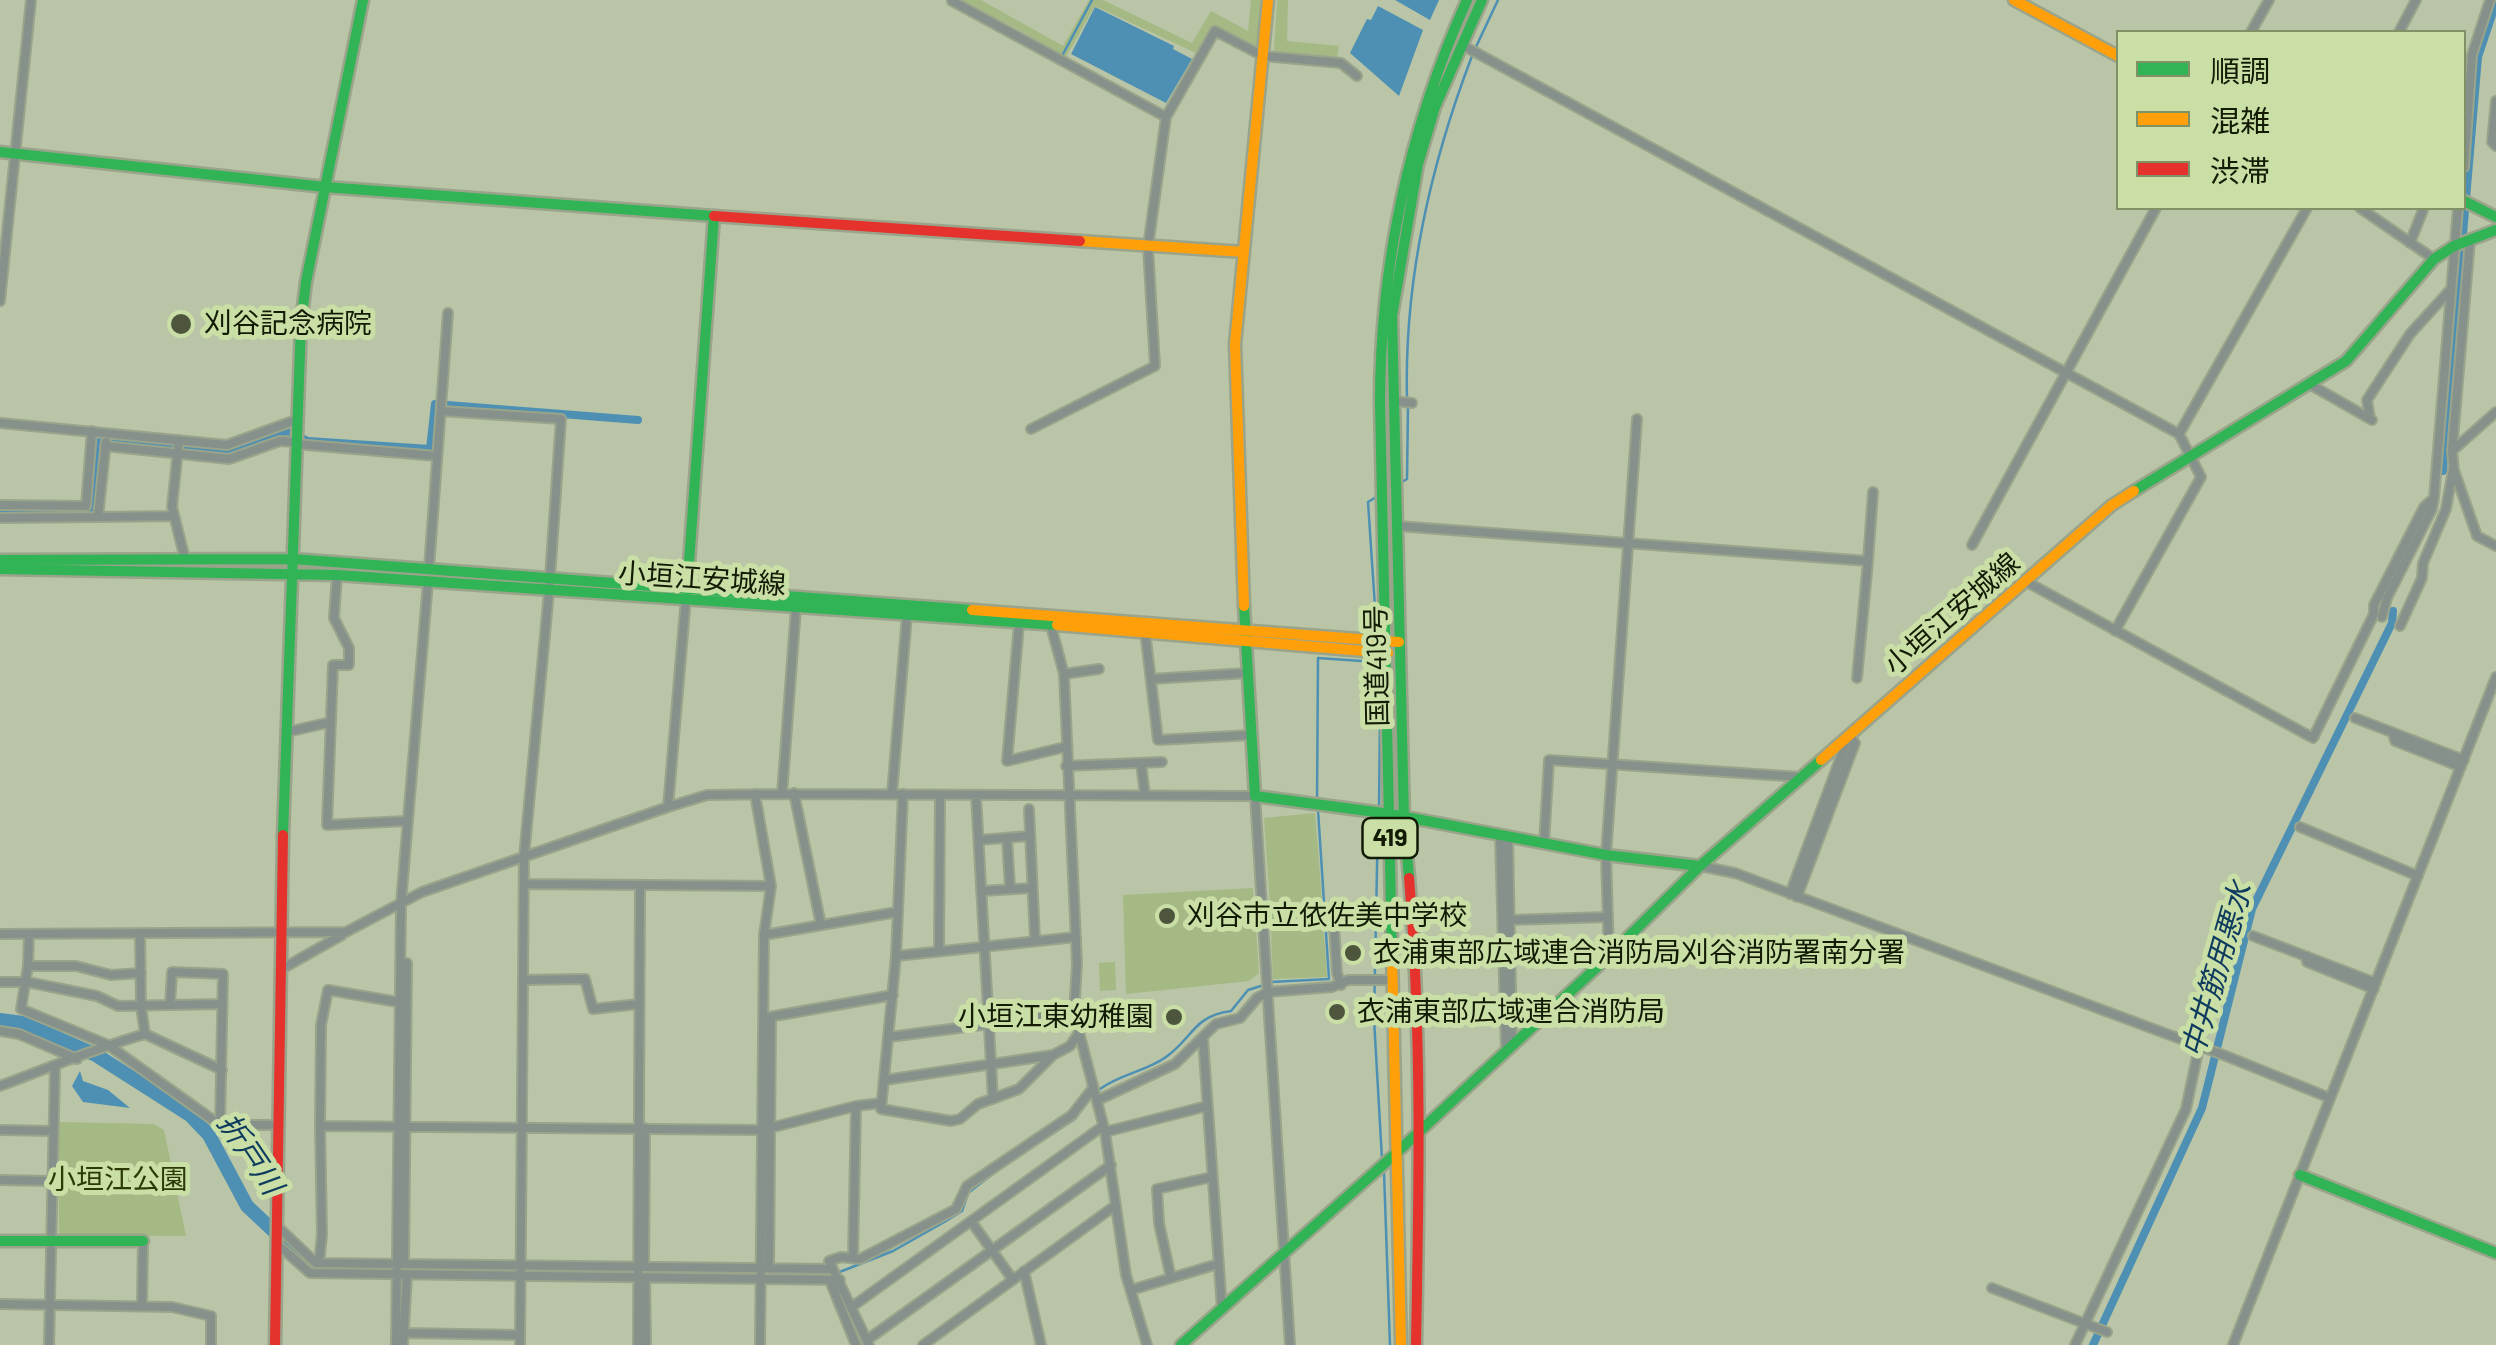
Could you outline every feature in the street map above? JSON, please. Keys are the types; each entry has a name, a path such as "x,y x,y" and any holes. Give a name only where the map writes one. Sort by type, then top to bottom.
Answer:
{"main road":[{"path":"275,1345 280,933 296,420 306,282 363,0"},
{"path":"1268,0 1235,344 1255,796 1390,814 1606,855 1700,866"},
{"name":"国道419号","path":"1416,1345 1420,1130 1415,952 1404,818 1397,526 1380,396 1382,317 1391,229 1407,162 1450,36 1467,0"},
{"name":"国道419号","path":"1401,1345 1382,525 1403,402 1392,316 1418,164 1435,107 1482,0"},
{"path":"2014,0 2116,55"},
{"path":"0,152 325,187 1244,252"},
{"path":"2466,205 2496,217"},
{"path":"686,594 714,216"},
{"name":"小垣江安城線","path":"1182,1345 1394,1155 1700,866 2112,505 2346,361 2434,259 2496,230"},
{"name":"小垣江安城線","path":"0,560 293,559 550,579 796,608 1247,637"},
{"name":"小垣江安城線","path":"0,569 337,574 550,592 686,594 1399,647"},
{"path":"2300,1175 2496,1253"},
{"path":"0,1242 143,1241"}],"street":[{"path":"0,301 31,0"},
{"path":"2252,30 2269,0"},
{"path":"2400,30 2416,0"},
{"path":"2466,139 2472,56 2490,0"},
{"path":"952,1 1166,117"},
{"path":"1031,429 1155,366 1148,247 1166,117 1216,31 1263,56 1340,63 1358,76"},
{"path":"1450,36 2179,434 2201,477 2115,631"},
{"path":"2496,101 2492,142 2496,146"},
{"path":"1972,546 2155,210"},
{"path":"2179,434 2306,210"},
{"path":"2363,210 2434,259"},
{"path":"2410,243 2424,210"},
{"path":"2463,210 2452,451 2454,470 2478,536 2496,546"},
{"path":"2382,616 2434,498 2451,289 2462,243"},
{"path":"2311,385 2372,420 2367,400 2410,334 2451,289"},
{"path":"429,568 448,313"},
{"path":"403,1333 520,1340 524,857 550,592 561,419 440,411"},
{"path":"2452,451 2496,412"},
{"path":"1609,956 1606,855 1637,419"},
{"path":"0,423 227,444 296,420"},
{"path":"0,505 86,506 92,431"},
{"path":"98,517 107,433"},
{"path":"2439,438 2452,451"},
{"path":"179,440 174,516 185,559"},
{"path":"105,446 228,460 280,441 436,456"},
{"path":"2426,469 2436,478"},
{"path":"2400,626 2446,509 2454,470"},
{"path":"1857,678 1873,492"},
{"path":"2025,581 2313,738 2374,614 2382,589 2424,507 2434,498"},
{"path":"0,518 174,516"},
{"path":"1397,526 1868,561"},
{"path":"2414,546 2427,553"},
{"path":"337,574 334,618 349,648 350,666 333,665 327,826 406,821"},
{"path":"401,1126 401,903 428,582"},
{"path":"668,807 686,594"},
{"path":"782,794 796,608"},
{"path":"892,794 907,614"},
{"path":"1019,624 1007,761 1066,747"},
{"path":"1052,626 1064,674 1076,937 1074,1013 1098,1100 1131,1290 1147,1345"},
{"path":"1145,631 1158,740 1252,735"},
{"path":"1064,674 1100,669"},
{"path":"1151,679 1248,672"},
{"path":"2233,1345 2496,677"},
{"path":"2354,718 2393,732 2395,741 2462,764"},
{"path":"287,732 331,722"},
{"path":"1793,896 1849,734"},
{"path":"1544,844 1549,760 1800,776"},
{"path":"1066,766 1162,762"},
{"path":"1141,763 1144,795"},
{"path":"755,794 770,886 764,935 766,1129 760,1345"},
{"path":"794,794 821,924"},
{"path":"903,794 896,956 881,1110 951,1121 960,1119 978,1104 1019,1089 1053,1055 1070,1046 1078,1033"},
{"path":"280,970 401,903 707,795 1255,796 1290,1345"},
{"path":"939,950 940,795"},
{"path":"976,796 993,1100"},
{"path":"1029,809 1035,940"},
{"path":"2300,827 2418,876"},
{"path":"979,840 1029,836"},
{"path":"1504,836 1510,920 1509,1046"},
{"path":"1504,836 1509,1046"},
{"path":"1008,838 1010,888"},
{"path":"1700,866 1736,874 2330,1098"},
{"path":"524,884 770,886"},
{"path":"638,1345 642,1128 640,885"},
{"path":"981,890 1032,888"},
{"path":"1333,908 1341,985"},
{"path":"764,935 897,912"},
{"path":"1510,920 1608,917"},
{"path":"0,934 346,932"},
{"path":"29,934 22,1009 108,1045 220,1124 276,1125"},
{"path":"140,934 145,1034"},
{"path":"2253,936 2306,956 2307,962 2375,986"},
{"path":"896,956 1076,937"},
{"path":"396,1345 406,963 400,963"},
{"path":"28,966 76,966 110,975 141,973"},
{"path":"170,1005 172,972 223,974 220,1124"},
{"path":"523,980 585,979 593,1009 640,1004"},
{"path":"1098,1100 1176,1064 1216,1024 1240,1018 1268,986 1391,980"},
{"path":"0,982 26,982 97,996 118,1006 222,1004"},
{"path":"319,1263 321,1026 328,990 398,1002"},
{"path":"767,1018 893,995"},
{"path":"889,1036 1074,1013"},
{"path":"0,1031 20,1034 77,1059"},
{"path":"0,1086 145,1034 222,1070"},
{"path":"1203,1038 1222,1308"},
{"path":"2075,1345 2186,1109 2199,1048"},
{"path":"885,1080 1053,1055"},
{"path":"50,1345 55,1067"},
{"path":"856,1345 829,1261 841,1257 860,1259 956,1209 967,1186 1072,1115 1094,1088"},
{"path":"320,1126 766,1129 856,1106 881,1104"},
{"path":"854,1258 856,1106"},
{"path":"853,1306 1104,1129 1207,1106"},
{"path":"0,1130 54,1131"},
{"path":"835,1275 868,1343 1111,1164"},
{"path":"1171,1278 1158,1189 1212,1177"},
{"path":"0,1180 54,1181"},
{"path":"923,1345 938,1340 1116,1205"},
{"path":"972,1221 1013,1280"},
{"path":"276,1225 319,1263 400,1271"},
{"path":"142,1305 143,1241"},
{"path":"276,1242 310,1273 521,1270 835,1275"},
{"path":"1131,1290 1218,1264"},
{"path":"400,1271 403,1345"},
{"path":"641,1272 646,1345"},
{"path":"1024,1272 1041,1345"},
{"path":"1992,1288 2102,1330"},
{"path":"0,1304 172,1306 211,1316 211,1345"}],"green space":[{"path":"958,0 981,0 1063,46 1089,0 1103,0 1192,43 1211,11 1248,31 1251,0 1262,0 1259,51 1215,27 1198,54 1095,6 1066,57"},
{"path":"1277,0 1288,0 1287,41 1339,46 1337,58 1274,51"},
{"path":"1315,813 1322,900 1270,904 1264,818"},
{"path":"1253,888 1259,973 1249,981 1126,994 1123,895"},
{"path":"1322,905 1327,977 1273,979 1270,908"},
{"path":"1115,962 1116,990 1100,991 1099,963"},
{"name":"小垣江公園","path":"58,1122 154,1124 164,1130 186,1236 59,1235"}],"water":[{"path":"1395,0 1439,0 1430,20"},
{"path":"1378,6 1423,30 1399,96 1350,53"},
{"path":"1095,7 1192,59 1166,103 1071,54"},
{"path":"80,1071 83,1081 108,1090 130,1108 83,1102 72,1086"}],"waterway":[{"path":"1062,56 1092,0"},
{"path":"1475,49 1498,0"},
{"name":"中井筋用悪水","path":"2466,199 2478,57 2496,3"},
{"path":"1407,399 1410,311 1423,225 1444,139 1472,56"},
{"name":"中井筋用悪水","path":"2443,471 2465,210"},
{"path":"0,512 89,513 98,441 228,452 287,431 308,441 430,449 435,404"},
{"path":"447,405 638,420"},
{"path":"1402,482 1407,479 1408,407"},
{"path":"1377,637 1368,502 1378,496"},
{"name":"中井筋用悪水","path":"2093,1345 2202,1108 2252,909 2392,623 2393,611"},
{"path":"1377,657 1379,709"},
{"path":"1317,802 1318,658 1376,662"},
{"path":"1379,809 1380,717"},
{"path":"1271,982 1329,979 1318,810"},
{"path":"1378,817 1374,1019 1382,1159"},
{"path":"1100,1089 1159,1062 1201,1023 1231,1011 1248,990 1264,985"},
{"name":"折戸川","path":"0,1020 23,1023 96,1055 190,1115 209,1135 247,1206 312,1267 402,1270"},
{"path":"1013,1159 1075,1119 1091,1096"},
{"path":"643,1272 832,1275 893,1251 962,1211 968,1193 999,1169"},
{"path":"1384,1172 1390,1345"},
{"path":"401,1314 402,1270 406,1269 635,1271"}],"traffic: fast":[{"path":"283,835 301,323 363,0"},
{"path":"1392,954 1380,404 1385,299 1414,147 1467,0"},
{"path":"1409,878 1404,818 1392,316 1418,164 1435,107 1482,0"},
{"path":"0,152 325,187 714,216 687,590"},
{"path":"2466,202 2496,217"},
{"path":"2134,491 2346,361 2434,259 2454,246 2496,230"},
{"path":"0,560 293,559 972,610"},
{"path":"0,569 337,575 1057,625"},
{"path":"1244,606 1255,796 1390,814 1606,855 1700,866"},
{"path":"1181,1345 1394,1155 1700,866 1821,760"},
{"path":"2300,1175 2496,1253"},
{"path":"0,1241 143,1241"}],"traffic: slow":[{"path":"1244,606 1235,344 1268,0"},
{"path":"2014,0 2116,55"},
{"path":"1080,241 1244,252"},
{"path":"1821,760 2112,505 2134,491"},
{"path":"972,610 1399,642"},
{"path":"1057,625 1388,653"},
{"path":"1392,954 1401,1345"}],"traffic: jam":[{"path":"714,216 1080,241"},
{"path":"275,1345 283,835"},
{"path":"1409,878 1418,1053 1416,1345"}],"place":[{"name":"刈谷記念病院","path":"181,324"},
{"name":"刈谷市立依佐美中学校","path":"1167,916"},
{"name":"衣浦東部広域連合消防局刈谷消防署南分署","path":"1353,953"},
{"name":"衣浦東部広域連合消防局","path":"1337,1012"},
{"name":"小垣江東幼稚園","path":"1174,1017"}]}
